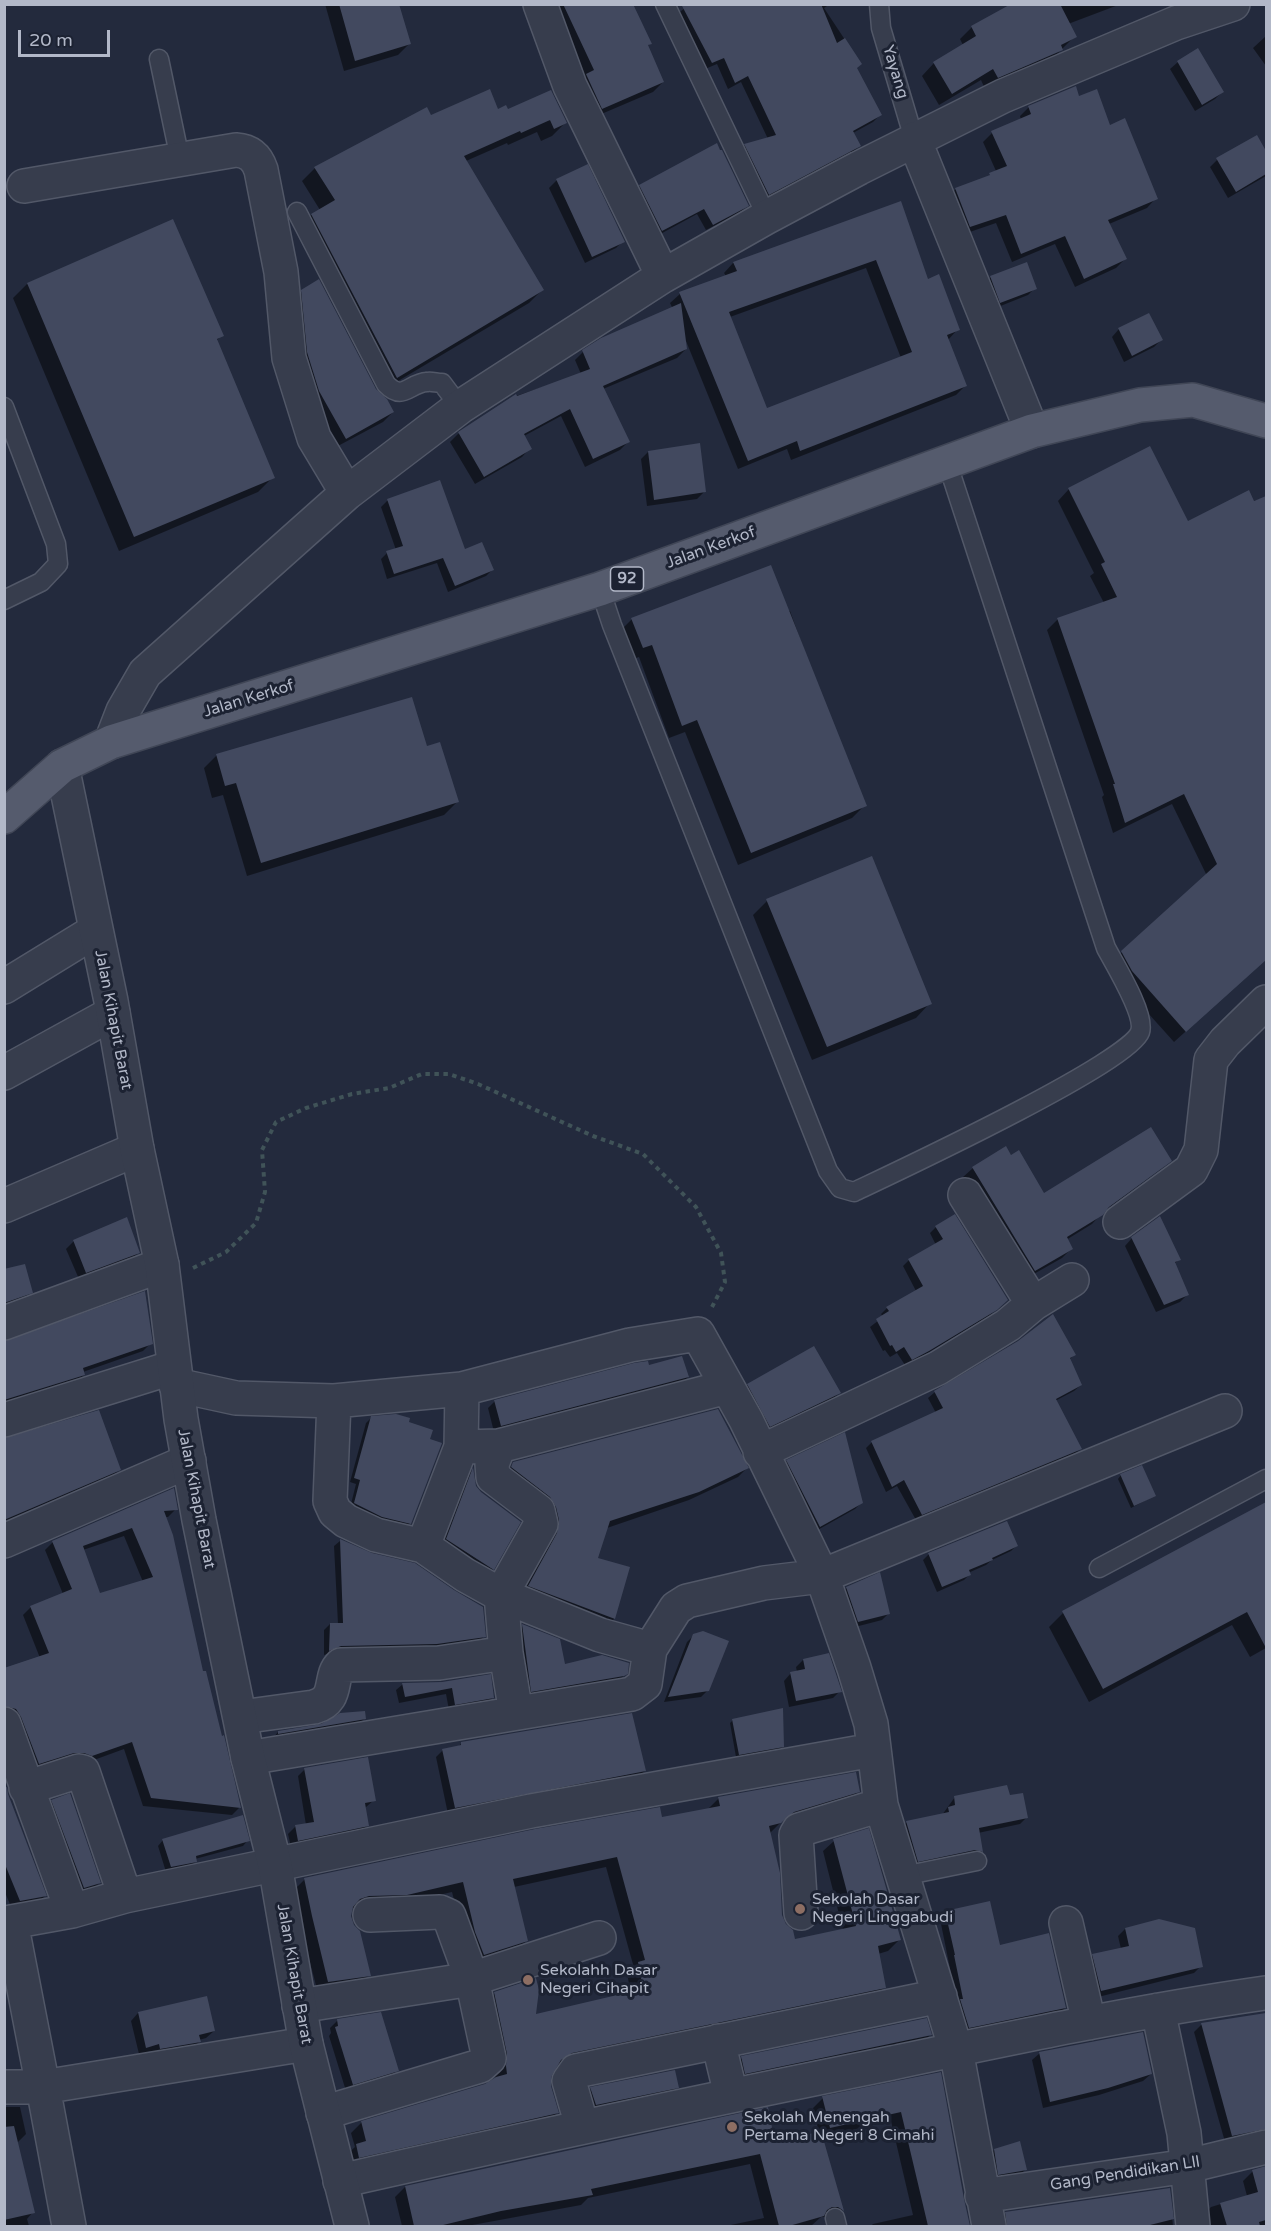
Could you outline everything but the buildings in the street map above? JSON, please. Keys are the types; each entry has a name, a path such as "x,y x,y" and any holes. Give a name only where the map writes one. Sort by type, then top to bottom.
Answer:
{"main road":[{"name":"Jalan Kerkof","path":"4,817 62,766 111,742 600,589 1032,431 1140,405 1192,400 1266,421"}],"street":[{"path":"540,4 570,86 663,276"},
{"path":"111,742 123,711 146,673 347,493 460,406 663,276 767,217 914,139 1079,63 1176,23 1233,4"},
{"path":"914,139 1032,431"},
{"path":"24,186 236,150 244,151 258,160 281,272 289,358 314,438 347,493"},
{"name":"Jalan Kihapit Barat","path":"62,766 162,1265 175,1376 224,1646 248,1758 275,1865 306,2044 352,2226"},
{"path":"4,987 95,931"},
{"path":"1120,1222 1191,1170 1201,1150 1212,1060 1225,1042 1266,1002"},
{"path":"4,1074 113,1013"},
{"path":"4,1206 137,1149"},
{"path":"965,1195 1033,1304"},
{"path":"4,1323 162,1265"},
{"path":"760,1452 938,1368 1008,1325 1033,1304 1072,1280"},
{"path":"4,1420 175,1376 236,1398 334,1401 462,1389 630,1345 698,1334 822,1576 861,1691 871,1724 881,1805 956,2050 985,2211"},
{"path":"461,1448 499,1446 727,1387"},
{"path":"423,1546 461,1448 462,1389"},
{"path":"334,1401 330,1501 335,1512 346,1521 376,1535 423,1546 465,1575 501,1595 600,1635 650,1649"},
{"path":"248,1758 632,1694 645,1684 650,1649 676,1608 687,1601 764,1583 822,1576 1225,1411"},
{"path":"499,1446 492,1464 493,1477 538,1511 541,1524 501,1595 506,1653 516,1713"},
{"path":"4,1541 189,1461"},
{"path":"241,1717 324,1704 334,1688 337,1669 341,1665 439,1663 506,1653"},
{"path":"4,1724 72,1911"},
{"path":"69,2226 43,2087 8,1923 72,1911 125,1896 531,1811 873,1750"},
{"path":"26,1788 79,1771 83,1772 125,1896"},
{"path":"801,1913 796,1835 800,1830 881,1805"},
{"path":"323,2113 480,2066 489,2058 471,1979 449,1916 440,1912 370,1915"},
{"path":"1066,1923 1089,2023"},
{"path":"299,2006 471,1979 599,1938"},
{"path":"340,2181 731,2095 1089,2023 1264,1993"},
{"path":"582,2126 569,2081 576,2071 940,1996"},
{"path":"1158,2010 1184,2133 1193,2226"},
{"path":"718,2041 731,2095"},
{"path":"4,2087 43,2087 306,2044"},
{"name":"Gang Pendidikan Lll","path":"985,2211 1266,2147"}],"lane":[{"path":"665,4 767,217"},
{"name":"Yayang","path":"879,4 881,28 914,139"},
{"path":"159,59 180,159"},
{"path":"297,212 386,384 393,391 400,393 426,381 442,383 460,406"},
{"path":"4,407 56,544 58,564 41,582 4,600"},
{"path":"600,589 612,625 828,1171 840,1188 854,1192 1049,1095 1128,1046 1140,1032 1140,1016 1106,948 947,462"},
{"path":"1098,1568 1266,1479"},
{"path":"903,1876 977,1861"}],"path":[{"path":"162,1265 191,1268 226,1252 256,1223 266,1192 262,1150 276,1122 306,1108 352,1094 389,1088 422,1074 449,1074 478,1084 593,1136 643,1154 696,1207 721,1253 725,1282 698,1334"}],"place":[{"name":"Sekolah Dasar Negeri Linggabudi","path":"800,1909"},
{"name":"Sekolahh Dasar Negeri Cihapit","path":"528,1980"},
{"name":"Sekolah Menengah Pertama Negeri 8 Cimahi","path":"732,2127"}]}
